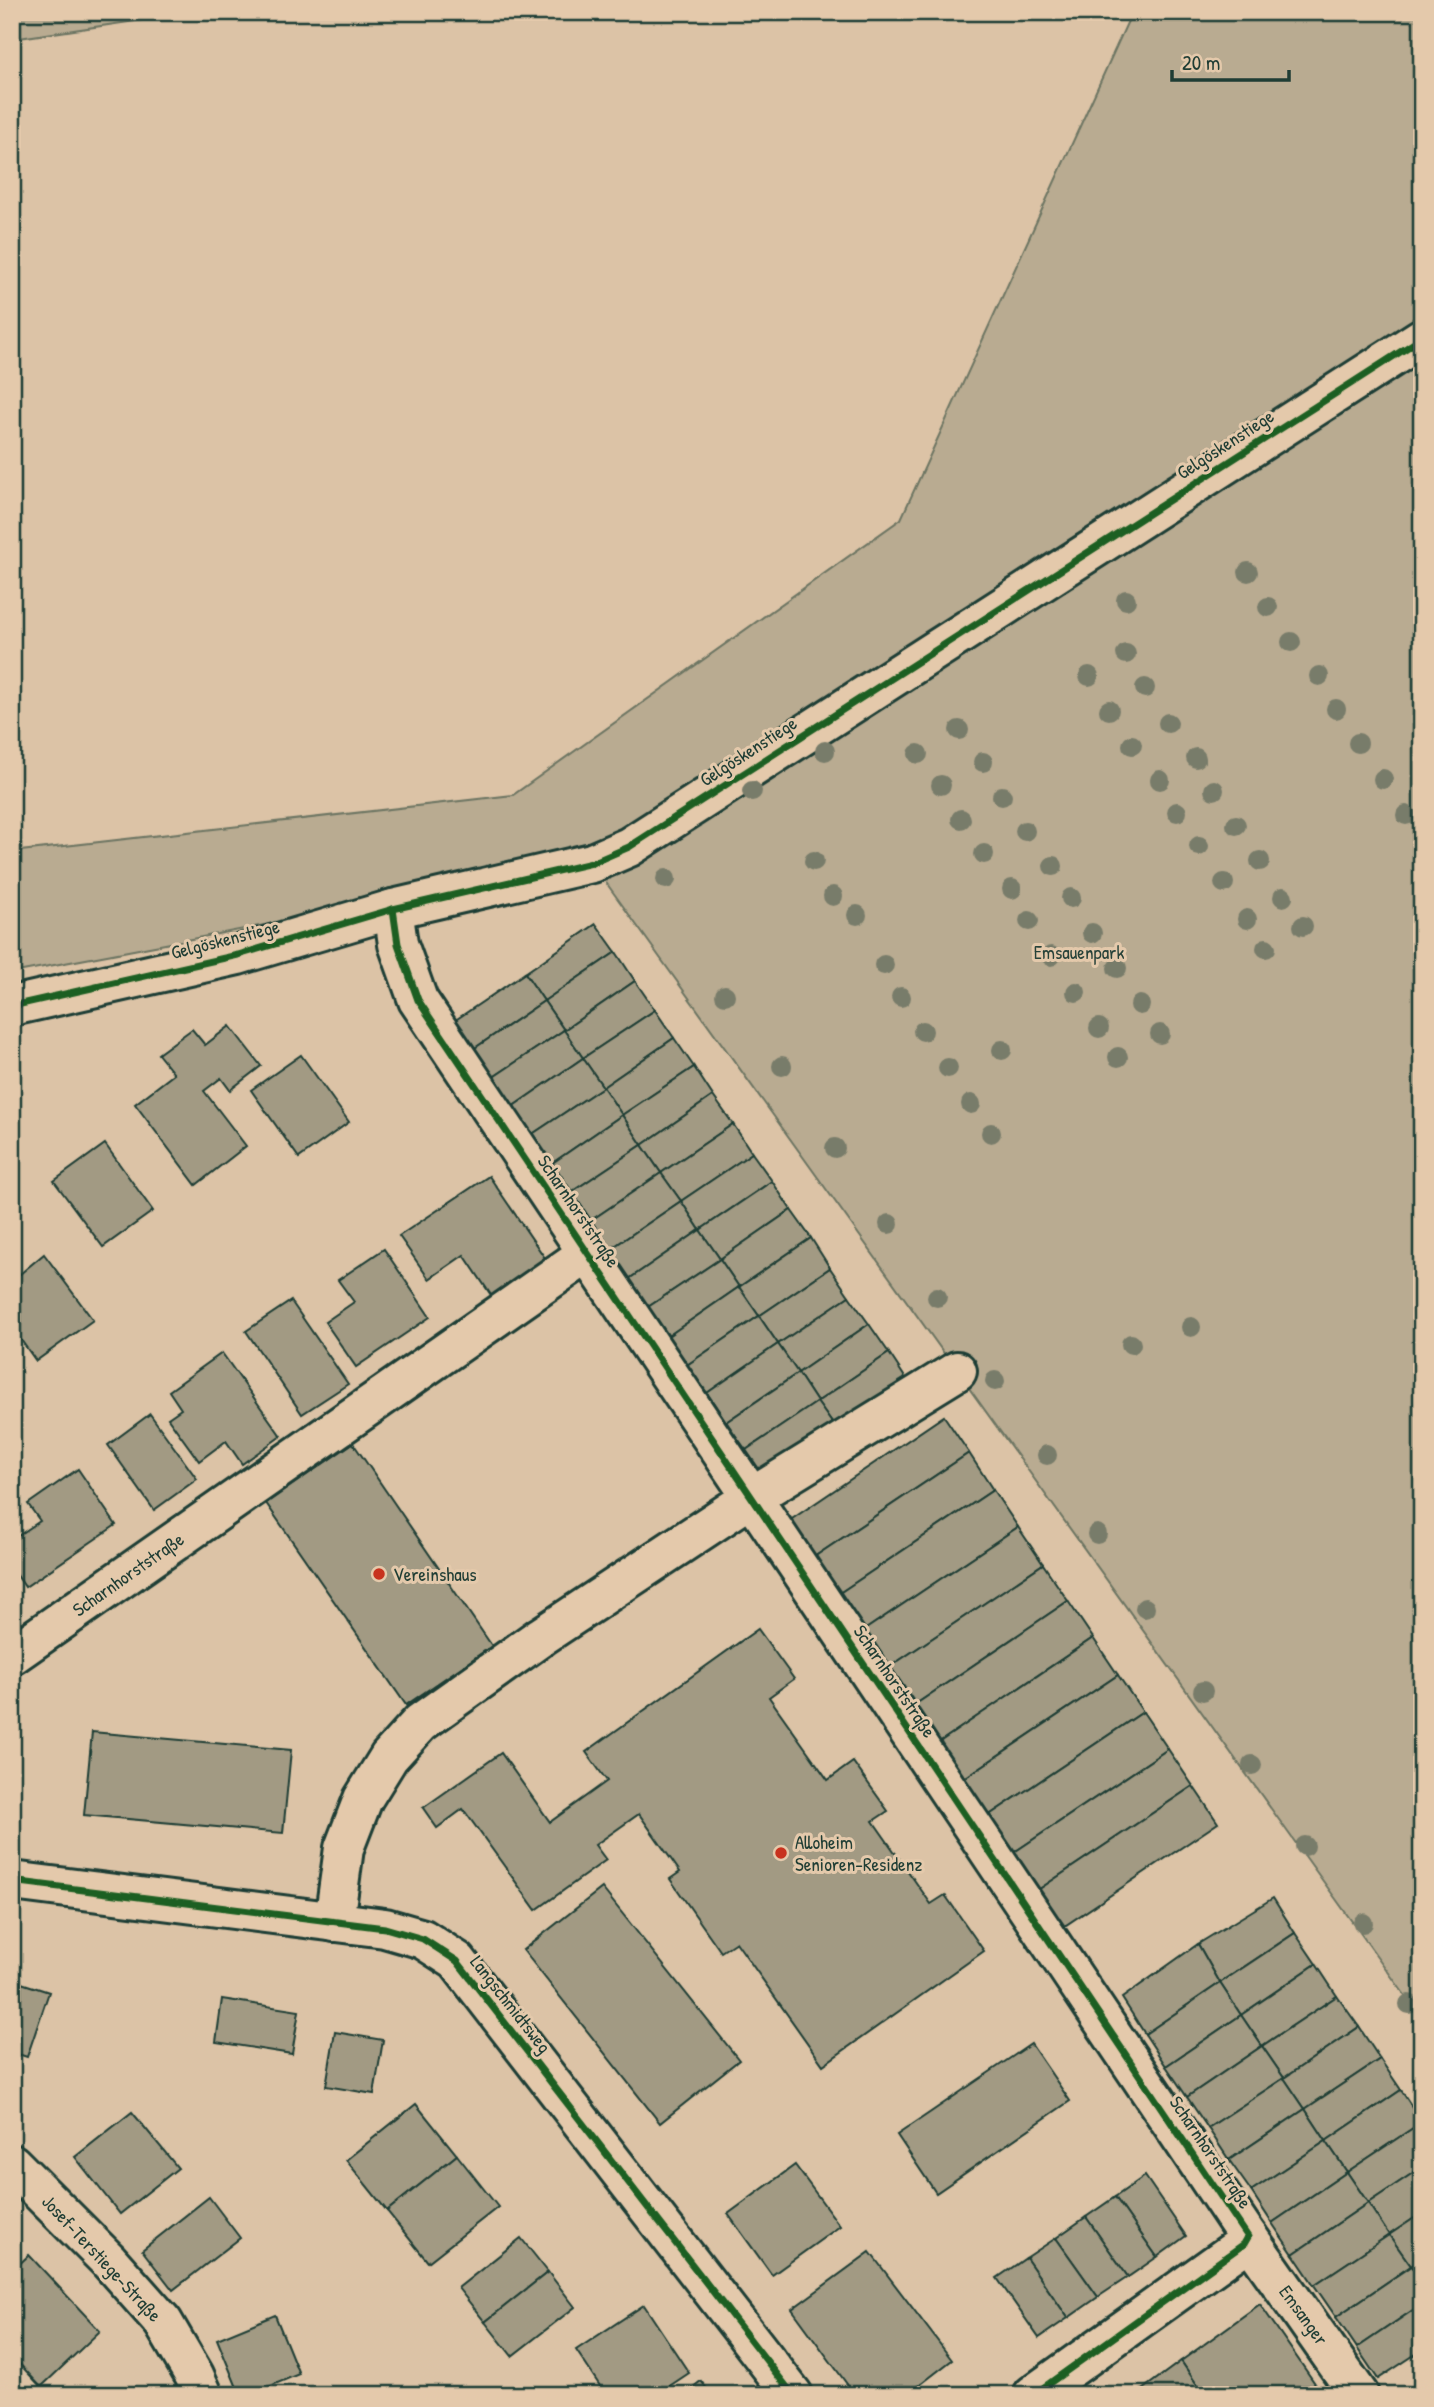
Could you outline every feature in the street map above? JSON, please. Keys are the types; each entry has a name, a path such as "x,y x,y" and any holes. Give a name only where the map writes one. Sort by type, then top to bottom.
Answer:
{"street":[{"name":"Gelgöskenstiege","path":"12,1006 238,955 393,909 592,863 629,847 1422,338"},
{"name":"Scharnhorststraße","path":"393,909 398,944 418,1000 1248,2237 1244,2244 1033,2395"},
{"name":"Scharnhorststraße","path":"12,1655 588,1253"},
{"path":"334,1922 344,1848 363,1799 389,1757 420,1723 542,1636 752,1497 957,1371"},
{"name":"Langschmidtsweg","path":"12,1881 385,1928 423,1939 457,1961 793,2395"},
{"name":"Josef-Terstiege-Straße","path":"12,2164 109,2261 163,2322 203,2395"},
{"name":"Emsanger","path":"1248,2237 1359,2395"}],"green space":[{"path":"12,12 189,12 190,13 12,39"},
{"name":"Emsauenpark","path":"1132,12 1422,12 1422,2019 592,863 12,973 12,852 513,795 901,519"}],"building":[{"path":"596,924 616,952 544,1001 525,973"},
{"path":"616,952 635,981 564,1030 544,1001"},
{"path":"525,973 544,1001 472,1050 454,1021"},
{"path":"635,981 655,1010 583,1058 564,1030"},
{"path":"544,1001 564,1030 492,1078 472,1050"},
{"path":"655,1010 674,1038 603,1087 583,1058"},
{"path":"230,1026 261,1066 230,1090 221,1078 204,1091 246,1146 196,1185 135,1104 174,1074 158,1054 192,1029 205,1045"},
{"path":"564,1030 583,1058 512,1107 492,1078"},
{"path":"674,1038 694,1067 622,1115 603,1087"},
{"path":"301,1055 349,1122 299,1158 251,1090"},
{"path":"583,1058 603,1087 531,1135 512,1107"},
{"path":"694,1067 713,1096 642,1145 622,1115"},
{"path":"603,1087 622,1115 551,1164 531,1135"},
{"path":"713,1096 733,1124 661,1173 642,1145"},
{"path":"622,1115 642,1145 570,1193 551,1164"},
{"path":"733,1124 752,1153 681,1201 661,1173"},
{"path":"105,1144 153,1211 103,1247 54,1181"},
{"path":"642,1145 661,1173 590,1221 570,1193"},
{"path":"752,1153 772,1181 700,1230 681,1201"},
{"path":"661,1173 681,1201 609,1250 590,1221"},
{"path":"489,1176 547,1261 493,1298 464,1255 429,1279 399,1236"},
{"path":"772,1181 791,1210 720,1259 700,1230"},
{"path":"681,1201 700,1230 629,1279 609,1250"},
{"path":"791,1210 811,1238 739,1287 720,1259"},
{"path":"700,1230 720,1259 648,1307 629,1279"},
{"path":"811,1238 830,1268 759,1316 739,1287"},
{"path":"384,1249 430,1317 356,1367 325,1322 354,1302 338,1280"},
{"path":"44,1254 93,1320 36,1361 16,1333 14,1279"},
{"path":"720,1259 739,1287 668,1336 648,1307"},
{"path":"830,1268 849,1296 778,1344 759,1316"},
{"path":"739,1287 759,1316 687,1365 668,1336"},
{"path":"849,1296 869,1324 798,1373 778,1344"},
{"path":"291,1301 348,1384 302,1414 246,1331"},
{"path":"759,1316 778,1344 707,1393 687,1365"},
{"path":"869,1324 889,1353 817,1402 798,1373"},
{"path":"778,1344 798,1373 726,1422 707,1393"},
{"path":"222,1353 281,1436 242,1464 226,1441 199,1461 168,1418 181,1409 169,1391"},
{"path":"889,1353 908,1382 837,1430 817,1402"},
{"path":"798,1373 817,1402 746,1450 726,1422"},
{"path":"817,1402 837,1430 766,1479 746,1450"},
{"path":"150,1414 197,1479 154,1510 108,1445"},
{"path":"944,1416 969,1453 814,1557 789,1521"},
{"name":"Vereinshaus","path":"353,1443 492,1646 406,1705 266,1503"},
{"path":"969,1453 993,1490 838,1594 814,1557"},
{"path":"78,1469 116,1525 25,1587 12,1568 12,1540 40,1521 28,1504"},
{"path":"993,1490 1018,1527 863,1631 838,1594"},
{"path":"1018,1527 1043,1564 888,1668 863,1631"},
{"path":"1043,1564 1068,1601 913,1706 888,1668"},
{"path":"1068,1601 1093,1638 938,1743 913,1706"},
{"name":"Alloheim Senioren-Residenz","path":"758,1629 794,1679 769,1697 828,1780 853,1762 888,1811 873,1821 931,1904 945,1895 984,1951 823,2065 736,1942 721,1952 670,1879 680,1872 639,1814 595,1845 606,1860 536,1910 463,1809 437,1828 423,1808 501,1753 550,1822 607,1781 586,1752"},
{"path":"1093,1638 1118,1675 963,1779 938,1743"},
{"path":"1118,1675 1143,1712 988,1816 963,1779"},
{"path":"1143,1712 1168,1749 1013,1853 988,1816"},
{"path":"92,1732 291,1750 283,1833 84,1815"},
{"path":"1168,1749 1193,1786 1038,1890 1013,1853"},
{"path":"1193,1786 1218,1823 1063,1927 1038,1890"},
{"path":"602,1888 739,2060 660,2123 523,1950"},
{"path":"1273,1898 1295,1933 1220,1983 1198,1944"},
{"path":"1295,1933 1316,1964 1241,2015 1220,1983"},
{"path":"1198,1944 1220,1983 1145,2034 1122,1998"},
{"path":"1316,1964 1337,1996 1262,2046 1241,2015"},
{"path":"12,1980 49,1992 27,2057 12,2052"},
{"path":"1220,1983 1241,2015 1166,2066 1145,2034"},
{"path":"1337,1996 1359,2027 1284,2078 1262,2046"},
{"path":"222,1999 299,2011 292,2054 216,2042"},
{"path":"1241,2015 1262,2046 1187,2097 1166,2066"},
{"path":"1359,2027 1380,2059 1305,2109 1284,2078"},
{"path":"335,2032 383,2040 374,2094 326,2086"},
{"path":"1031,2044 1070,2101 936,2193 897,2135"},
{"path":"1262,2046 1284,2078 1208,2128 1187,2097"},
{"path":"1380,2059 1401,2090 1326,2141 1305,2109"},
{"path":"1284,2078 1305,2109 1229,2160 1208,2128"},
{"path":"1401,2090 1422,2122 1347,2172 1326,2141"},
{"path":"416,2104 457,2155 387,2211 346,2160"},
{"path":"1305,2109 1326,2141 1251,2191 1229,2160"},
{"path":"132,2112 178,2168 120,2214 75,2157"},
{"path":"1422,2122 1422,2167 1368,2203 1347,2172"},
{"path":"1326,2141 1347,2172 1272,2223 1251,2191"},
{"path":"457,2155 498,2207 428,2262 387,2211"},
{"path":"795,2165 840,2226 772,2275 728,2214"},
{"path":"1422,2167 1422,2213 1389,2235 1368,2203"},
{"path":"1347,2172 1368,2203 1293,2254 1272,2223"},
{"path":"1145,2176 1186,2236 1157,2257 1115,2197"},
{"path":"209,2197 240,2238 173,2290 142,2250"},
{"path":"1115,2197 1157,2257 1128,2277 1086,2217"},
{"path":"1368,2203 1389,2235 1314,2285 1293,2254"},
{"path":"1422,2213 1422,2259 1411,2266 1389,2235"},
{"path":"1086,2217 1128,2277 1098,2297 1056,2238"},
{"path":"1389,2235 1411,2266 1336,2317 1314,2285"},
{"path":"521,2238 548,2272 485,2322 458,2288"},
{"path":"1056,2238 1098,2297 1068,2318 1026,2258"},
{"path":"870,2252 952,2360 907,2395 855,2395 792,2309"},
{"path":"29,2255 100,2331 41,2387 15,2359 12,2361 12,2271"},
{"path":"1026,2258 1068,2318 1039,2338 997,2278"},
{"path":"1422,2259 1422,2283 1411,2266"},
{"path":"1411,2266 1422,2283 1422,2304 1357,2348 1336,2317"},
{"path":"548,2272 575,2307 512,2356 485,2322"},
{"path":"1260,2304 1323,2395 1204,2395 1181,2361"},
{"path":"1422,2304 1422,2350 1378,2379 1357,2348"},
{"path":"644,2305 689,2373 656,2395 606,2395 576,2350"},
{"path":"275,2315 299,2374 249,2395 240,2395 217,2339"},
{"path":"1181,2361 1204,2395 1135,2395"},
{"path":"701,2381 712,2395 683,2395"}],"cycle path":[{"path":"12,1006 238,955 393,909 592,863 629,847 1422,338"},
{"path":"393,909 398,944 418,1000 1248,2237 1244,2244 1033,2395"},
{"path":"12,1881 385,1928 423,1939 457,1961 793,2395"}],"place":[{"name":"Vereinshaus","path":"379,1574"},
{"name":"Alloheim Senioren-Residenz","path":"781,1853"}]}
